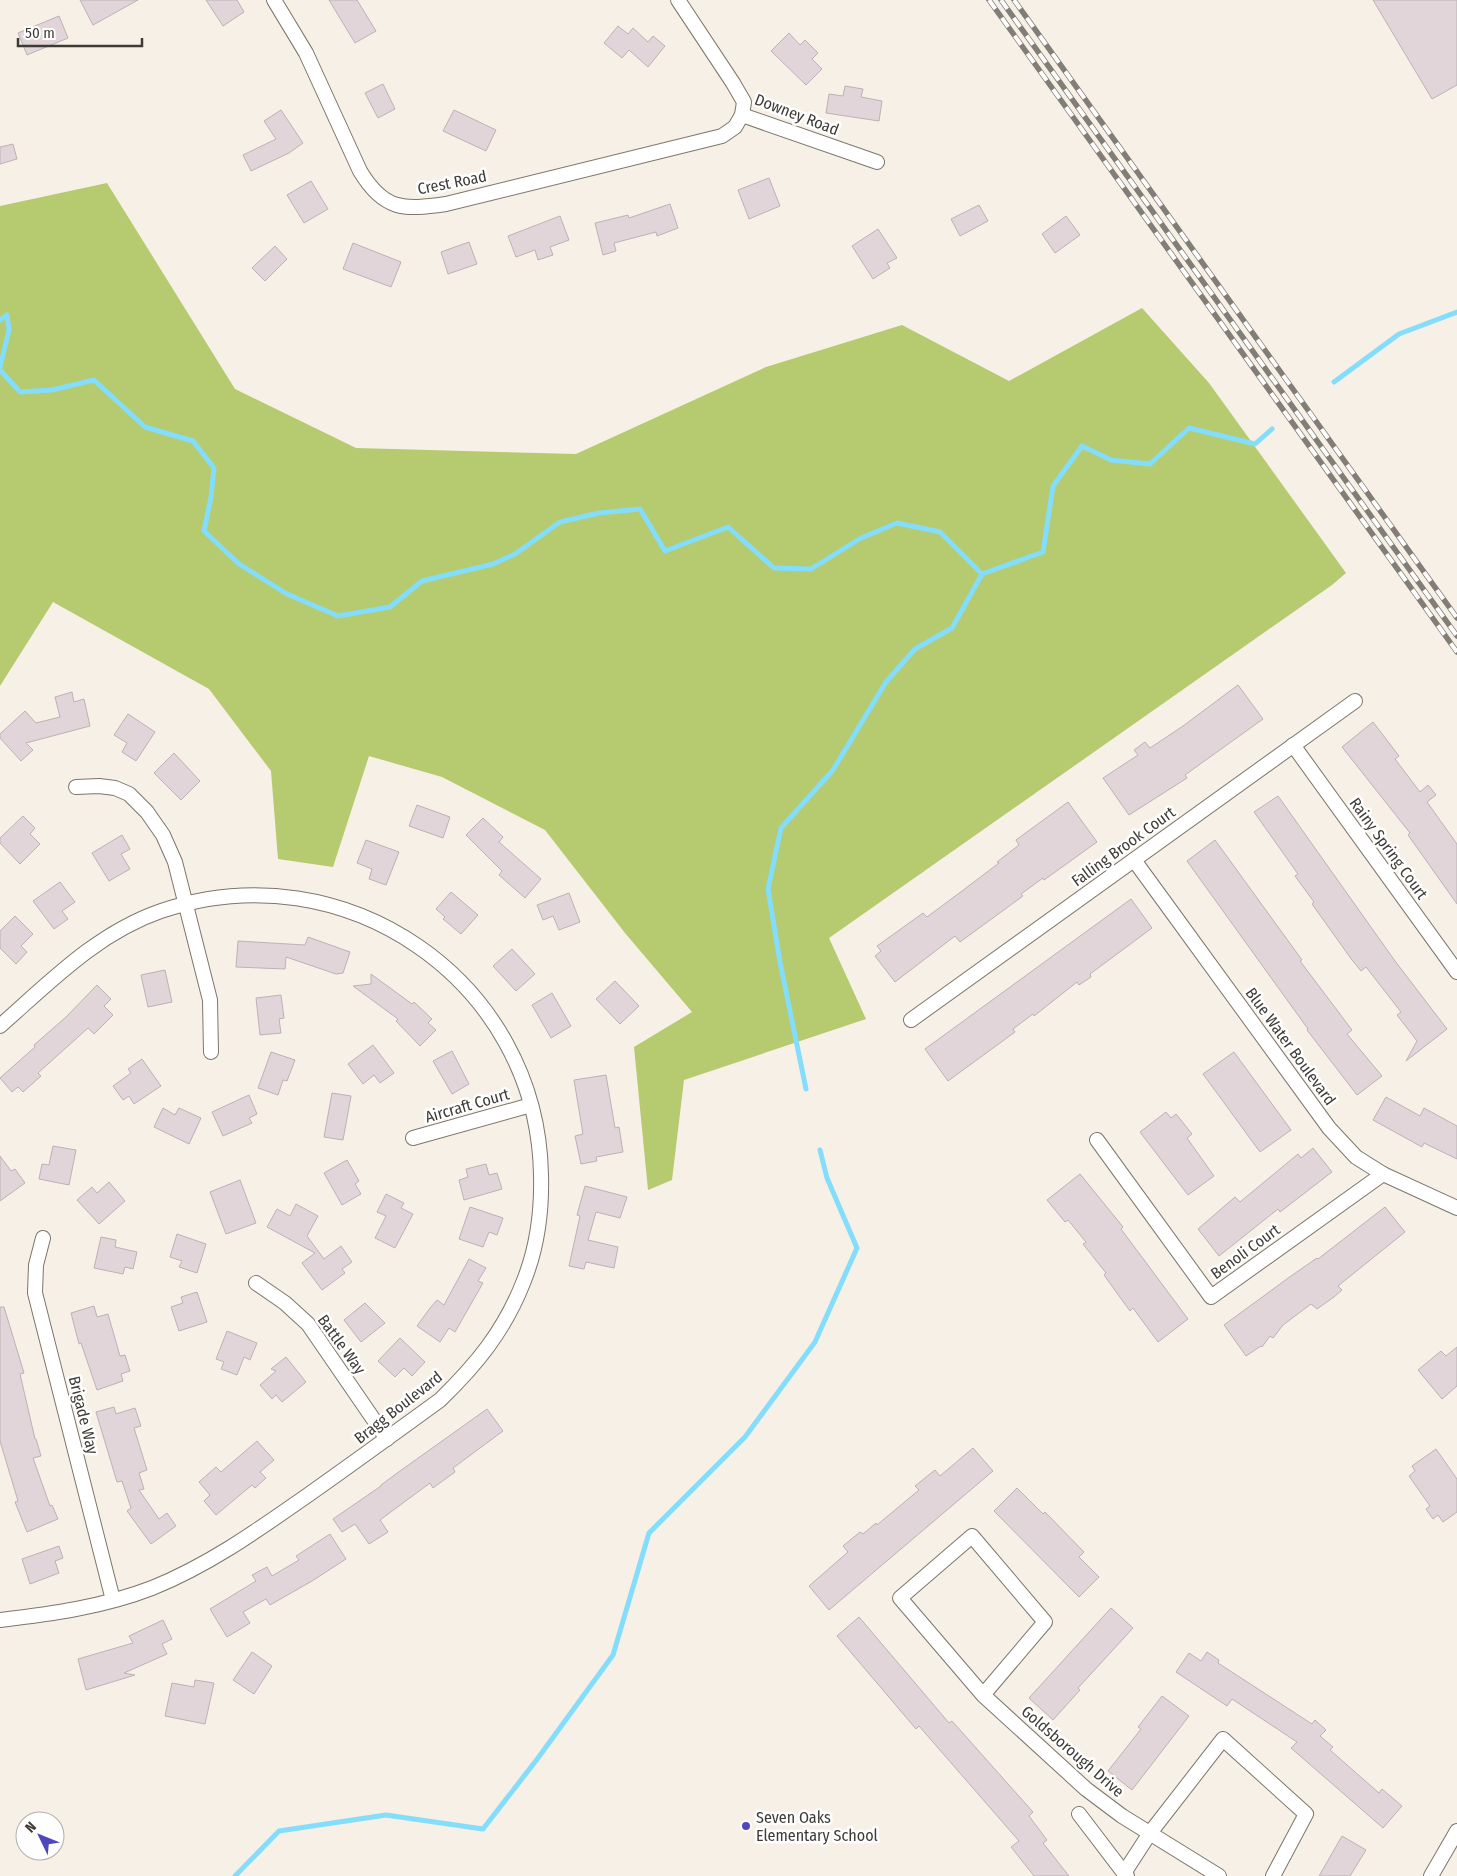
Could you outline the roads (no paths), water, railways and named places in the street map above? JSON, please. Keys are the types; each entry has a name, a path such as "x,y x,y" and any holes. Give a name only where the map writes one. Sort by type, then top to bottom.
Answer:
{"street":[{"name":"Crest Road","path":"274,0 306,53 367,183 388,202 403,207 419,208 446,204 722,136 735,127 742,115"},
{"name":"Downey Road","path":"678,0 744,102 742,115 877,162"},
{"name":"Falling Brook Court","path":"911,1020 1355,701"},
{"name":"Rainy Spring Court","path":"1293,745 1457,972"},
{"path":"76,787 99,786 114,788 129,794 147,812 163,835 175,862 210,1000 211,1052"},
{"name":"Blue Water Boulevard","path":"1134,860 1329,1128 1356,1157 1383,1174 1457,1208"},
{"name":"Bragg Boulevard","path":"0,1026 70,964 103,939 137,921 162,911 214,898 245,895 295,897 343,908 396,932 422,948 445,966 467,988 489,1016 508,1046 524,1081 538,1133 542,1194 534,1248 524,1281 509,1314 493,1342 468,1372 440,1400 246,1538 208,1562 151,1588 113,1600 82,1608 0,1620"},
{"name":"Aircraft Court","path":"413,1138 531,1105"},
{"name":"Benoli Court","path":"1097,1140 1211,1297 1383,1174"},
{"name":"Brigade Way","path":"43,1238 36,1264 35,1294 113,1600"},
{"name":"Battle Way","path":"256,1283 308,1324 388,1438"},
{"name":"Goldsborough Drive","path":"983,1694 1045,1622 972,1536 900,1598 983,1694 1086,1789 1122,1816 1219,1876"},
{"path":"1079,1814 1125,1874 1150,1833 1223,1739 1306,1814 1273,1876"},
{"path":"1431,1876 1457,1831"}],"waterway":[{"path":"1334,382 1399,334 1457,312"},
{"path":"0,320 7,315 9,330 0,367"},
{"path":"0,370 20,392 52,390 94,380 145,427 193,441 214,468 211,497 204,531 239,564 287,594 338,616 390,607 422,581 493,564 515,554 560,522 599,513 640,509 665,551 728,527 774,568 811,569 861,538 897,523 940,532 982,574"},
{"path":"806,1089 780,962 768,889 781,828 833,770 886,682 915,649 952,628 982,574 1043,552 1053,486 1082,446 1111,460 1150,464 1189,428 1255,444 1272,429"},
{"path":"235,1876 279,1831 386,1815 483,1829 538,1758 613,1655 649,1533 745,1437 815,1342 857,1248 827,1178 820,1150"}],"railway":[{"path":"989,0 1457,652"},
{"path":"1001,0 1457,636"},
{"path":"1014,0 1457,618"}],"place":[{"name":"Seven Oaks Elementary School","path":"746,1826"}]}
